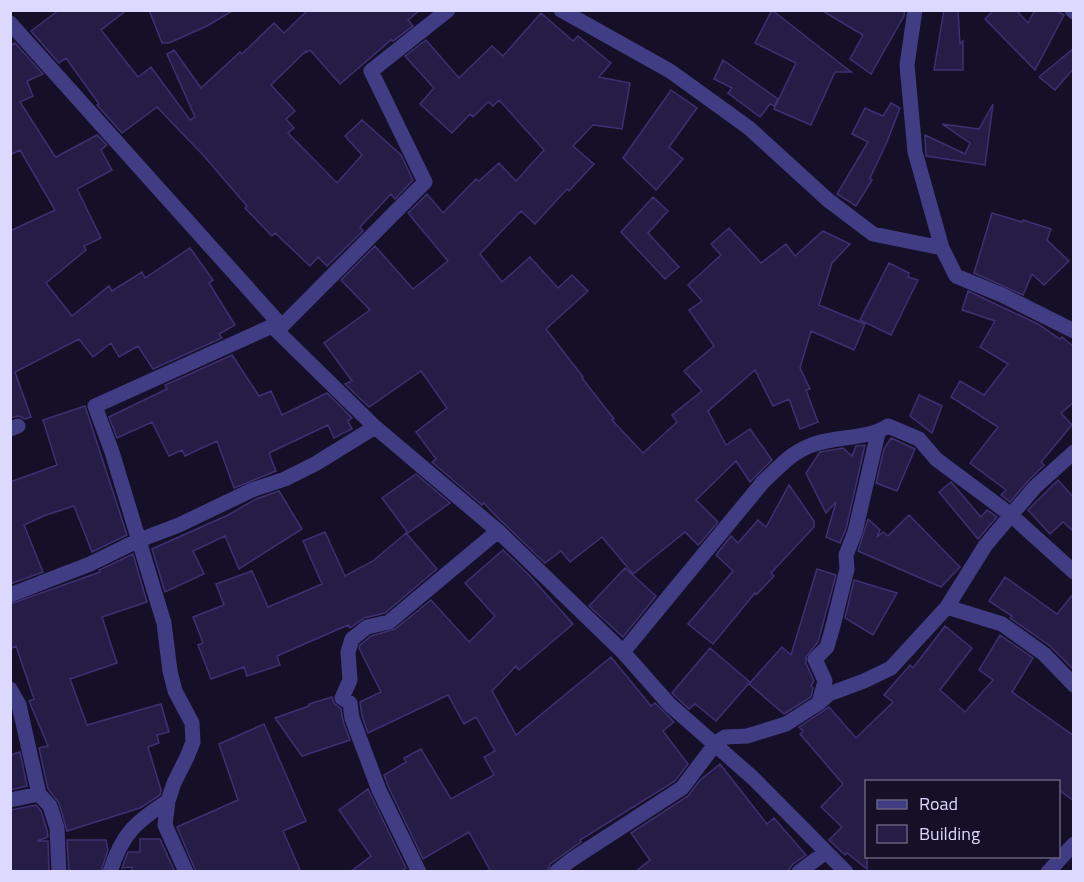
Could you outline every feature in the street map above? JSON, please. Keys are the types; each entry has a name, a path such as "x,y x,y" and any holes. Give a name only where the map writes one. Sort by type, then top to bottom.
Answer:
{"street":[{"path":"186,872 165,825 168,801 193,741 192,723 175,690 170,671 164,623 137,541 112,452 95,406 278,327 426,182 372,71 448,10"},
{"path":"561,10 670,71 749,128 828,200 873,234 942,248"},
{"path":"915,10 907,65 915,152 942,248 956,276 1002,295 1074,331"},
{"path":"10,23 278,327 375,427 498,531 623,652 669,704 753,777 846,872"},
{"path":"623,652 764,482 788,458 807,446 845,437 878,433 888,426 919,440 936,459 1011,515 1073,569"},
{"path":"10,595 90,564 252,490 285,479 315,464 375,427"},
{"path":"819,703 825,681 815,659 827,647 833,627 847,569 846,555 855,532 878,433"},
{"path":"556,872 682,788 716,743 724,738 747,736 786,724 829,694 891,668 947,607 985,546 1011,515 1035,487 1074,452"},
{"path":"419,872 379,790 352,718 350,703 342,698 350,680 348,652 352,639 368,627 389,622 498,531"},
{"path":"947,607 1002,624 1044,654 1074,684"},
{"path":"10,689 19,705 39,794 50,806 57,828 59,872"},
{"path":"10,800 39,794"},
{"path":"110,872 123,839 142,818 168,801"},
{"path":"1048,872 1074,844"},
{"path":"799,872 826,852"}],"building":[{"path":"59,10 127,10 101,30 138,77 151,67 190,120 195,117 167,54 174,50 201,88 240,52 242,54 274,23 284,33 308,10 420,10 408,20 413,26 393,41 391,40 340,84 310,50 306,51 271,85 295,111 286,119 294,128 288,133 337,183 362,155 345,136 362,120 401,155 413,180 395,199 391,194 360,227 363,231 327,266 318,257 310,266 275,233 272,236 245,208 247,206 203,155 157,107 122,133 97,105 99,104 66,58 59,63 31,31"},
{"path":"149,10 234,10 207,26 169,43 162,43"},
{"path":"772,10 851,72 835,72 811,125 774,109 796,63 755,43"},
{"path":"821,10 905,10 904,16 871,74 850,59 863,35"},
{"path":"944,10 958,10 960,44 963,41 963,70 934,70"},
{"path":"994,10 1016,10 1028,23 1035,10 1055,10 1064,15 1035,70 985,19"},
{"path":"541,13 573,41 578,36 611,63 599,77 630,83 622,129 593,125 573,146 594,164 535,224 521,211 480,254 502,282 530,257 558,288 572,275 588,291 546,329 614,419 612,420 643,453 677,422 672,415 702,391 684,371 714,346 689,310 702,301 688,285 721,255 711,244 729,228 761,263 786,244 795,256 823,231 850,244 832,263 819,305 865,324 854,350 811,331 800,368 810,389 806,390 818,422 800,429 789,399 773,406 755,370 708,411 726,445 750,429 772,460 750,482 736,461 696,500 718,522 702,541 698,545 685,532 633,574 602,537 570,562 561,551 545,563 484,503 482,505 432,462 436,459 416,432 447,408 421,371 369,407 345,384 352,381 324,343 370,310 341,280 375,246 413,289 448,261 408,213 427,194 443,213 476,179 479,181 499,163 516,181 544,150 499,100 493,106 488,102 473,117 470,114 452,133 420,104 434,88 405,56 426,40 459,78 492,46 503,56"},
{"path":"15,43 43,74 27,81 33,96 20,102 54,155 56,157 97,135 107,145 101,150 112,170 77,189 101,238 84,246 86,250 46,283 72,316 109,286 112,291 142,272 145,278 190,248 213,280 209,283 235,325 219,334 222,338 153,369 138,346 119,357 111,343 93,357 79,339 15,372 31,417 25,419 19,416 10,418 10,231 55,210 20,150 10,155 10,46"},
{"path":"1074,48 1074,68 1055,90 1039,77"},
{"path":"723,60 778,99 774,106 770,104 760,117 728,93 732,88 714,79"},
{"path":"671,90 697,108 669,147 683,159 656,190 623,158"},
{"path":"891,103 900,108 870,178 872,180 856,206 837,194 868,142 852,134 865,108 883,116"},
{"path":"993,104 985,165 926,156 925,135 965,154 970,143 942,124 979,129"},
{"path":"653,197 668,211 648,233 679,267 665,279 621,232"},
{"path":"992,213 1051,229 1047,240 1069,261 1044,285 1032,274 1023,295 974,273"},
{"path":"889,263 909,273 908,277 918,280 891,335 860,320"},
{"path":"968,291 1038,324 1060,339 1062,337 1074,347 1074,402 1061,413 1072,425 1041,462 1044,465 1010,502 1001,495 1006,490 970,463 998,427 951,397 960,381 984,395 1008,364 980,347 995,321 962,310"},
{"path":"232,355 259,396 271,391 282,415 327,393 352,418 348,421 352,429 334,438 328,425 269,453 276,471 234,488 217,441 185,456 182,450 169,456 152,422 117,438 109,417 167,389 165,385"},
{"path":"919,395 942,406 932,433 910,416"},
{"path":"85,406 127,535 92,552 74,506 46,515 24,525 43,572 10,584 10,482 57,465 43,420"},
{"path":"891,438 915,449 897,491 876,483 884,449"},
{"path":"865,445 846,529 840,543 826,537 836,502 826,513 806,473 820,452 843,448 852,456 856,446"},
{"path":"416,474 450,503 408,533 382,498"},
{"path":"1058,480 1074,498 1074,532 1063,522 1050,534 1028,510"},
{"path":"951,482 981,517 987,510 997,517 978,539 939,492"},
{"path":"789,485 814,521 814,527 771,573 774,576 757,594 755,593 713,644 688,624 733,571 716,555 731,536 738,543 758,520 766,527"},
{"path":"279,491 302,529 239,569 225,536 193,551 204,574 165,592 152,549 228,515 256,499"},
{"path":"909,515 960,567 941,587 858,551 868,519 880,530 877,537 883,532 888,536"},
{"path":"325,532 345,576 373,561 406,533 437,569 385,613 364,618 350,628 348,625 277,656 280,665 247,676 244,667 211,679 198,645 203,643 193,617 224,605 216,584 252,571 268,607 322,584 303,541"},
{"path":"503,550 573,624 519,670 516,666 492,691 516,735 611,657 651,706 655,703 674,722 663,731 688,764 675,781 580,840 581,842 550,864 547,872 491,872 469,832 423,859 384,775 406,762 404,758 421,749 451,799 494,775 484,757 495,751 476,717 464,724 448,695 368,733 360,702 381,692 359,648 371,636 395,629 431,600 469,642 495,616 465,583"},
{"path":"133,554 147,602 102,617 117,663 70,679 87,725 161,704 169,732 157,735 159,743 148,747 161,790 160,795 140,808 67,831 59,803 48,789 39,748 48,746 29,701 34,699 16,646 10,649 10,604 100,572 99,570"},
{"path":"625,568 656,596 623,637 589,606"},
{"path":"817,569 836,575 818,642 806,657 806,663 814,681 811,686 813,688 811,697 784,714 749,684 782,647 791,655"},
{"path":"1005,577 1057,614 1074,593 1074,670 1050,646 989,601"},
{"path":"854,580 897,593 873,635 845,618"},
{"path":"945,626 972,648 940,690 965,712 993,680 979,670 1000,635 1033,658 1012,692 1074,736 1074,801 1060,791 1060,780 865,780 867,869 847,853 845,855 829,840 842,827 821,807 843,784 800,734 803,731 799,727 829,707 856,738 893,702 884,695 910,665 913,668"},
{"path":"710,648 750,682 716,721 695,704 689,709 672,693"},
{"path":"332,697 334,703 341,709 350,740 302,756 275,718"},
{"path":"264,724 306,821 283,831 301,872 196,872 177,827 238,800 219,744"},
{"path":"20,752 27,786 10,790 10,755"},
{"path":"720,764 767,824 774,818 806,855 793,864 787,872 635,872 650,860 631,833 688,796 700,780"},
{"path":"368,789 406,868 401,872 350,872 371,856 339,810"},
{"path":"36,805 41,811 47,830 48,837 37,841 48,841 49,872 10,872 10,810"},
{"path":"140,839 160,839 175,872 132,872 132,867 122,868 128,852 140,852"},
{"path":"67,840 106,840 108,850 101,871 69,872"}]}
